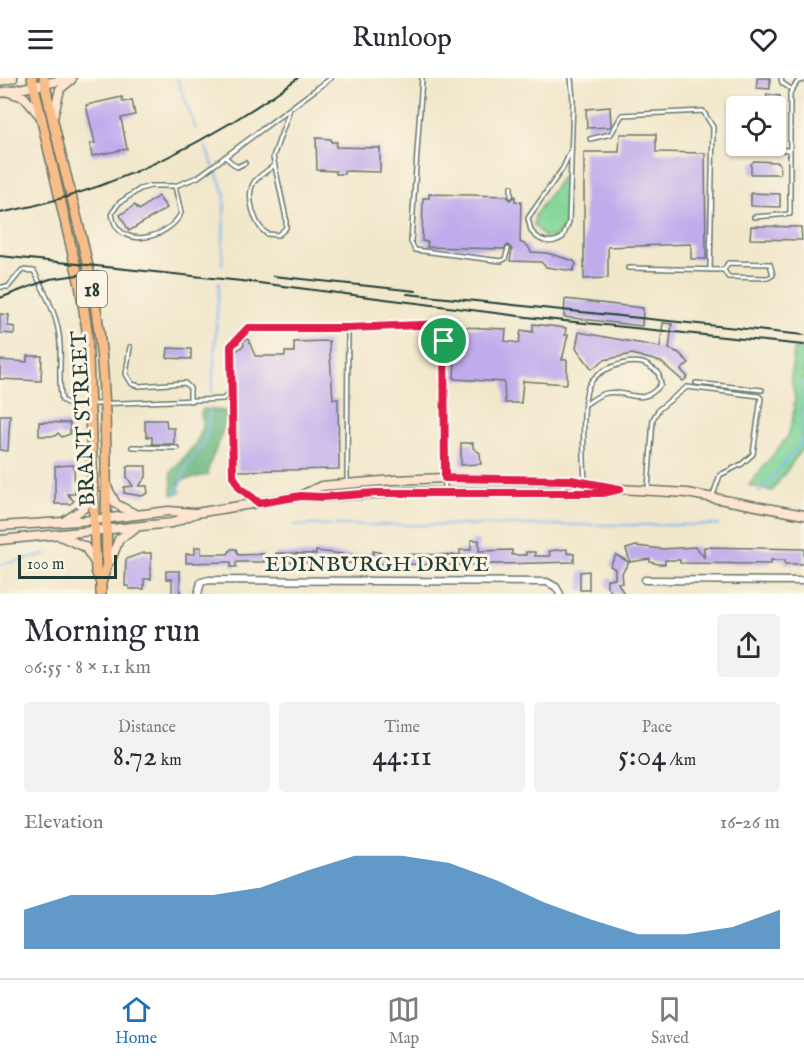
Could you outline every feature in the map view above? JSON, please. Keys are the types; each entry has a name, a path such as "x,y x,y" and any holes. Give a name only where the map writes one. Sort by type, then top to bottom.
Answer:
{"main road":[{"path":"1,93 33,82 73,78"},
{"path":"52,118 60,89 73,78"},
{"name":"BRANT STREET","path":"44,81 96,308 105,404 107,564 101,583"},
{"name":"BRANT STREET","path":"33,82 83,305 92,405 96,564 101,583 101,594"},
{"path":"1,93 20,94 41,117"},
{"path":"301,496 321,486 445,478 585,482 620,489"},
{"path":"59,523 84,508 93,481"},
{"path":"105,483 116,504 138,515"},
{"path":"0,526 106,519 169,511 196,513 301,496 445,492 587,493 620,489 712,497 804,515"},
{"path":"0,540 172,523 196,513"},
{"path":"107,564 111,560 119,539 142,526"},
{"path":"57,535 85,547 96,564"}],"street":[{"name":"EDINBURGH DRIVE","path":"198,594 201,582 221,580 547,582 556,587 560,594"},
{"path":"645,580 804,581"}],"lane":[{"path":"175,186 181,213 174,225 147,238 134,239 121,232 112,213 119,203 140,189 150,186 175,186 198,177 331,78"},
{"path":"422,78 411,242 415,250 421,253 460,255 501,261 506,259 508,249"},
{"path":"571,78 571,150 568,227 558,240 544,241 531,231 528,218 563,168 571,150"},
{"path":"781,78 782,83 791,89"},
{"path":"754,217 790,214 791,89 798,81 804,80"},
{"path":"273,166 254,182 251,190 257,224 267,234 278,235 282,233 286,224 273,166 274,149 289,110"},
{"path":"590,139 611,134 622,116 703,111 713,128 710,270"},
{"path":"786,150 790,150"},
{"path":"225,157 237,167 245,163"},
{"path":"511,187 511,196"},
{"path":"728,262 770,264 773,274 768,278 728,277 724,270 728,262"},
{"path":"628,268 724,270"},
{"path":"0,287 8,287 22,270 34,271 57,321 62,400 70,405 219,400 231,391"},
{"path":"259,503 240,488 233,476 231,346 248,328 348,328 444,324 445,492"},
{"path":"347,483 348,328"},
{"path":"130,347 126,374 132,384 139,386 185,383 190,388 190,401"},
{"path":"586,404 604,394 643,397 653,394 661,384 658,372 643,363 616,366 602,372 588,385 586,404 585,482 587,493"},
{"path":"696,383 762,390"},
{"path":"647,490 653,419 659,409 687,387 759,396 761,398 754,450 745,462 720,475 712,497"},
{"path":"132,447 177,448"}],"green space":[{"path":"562,177 566,178 565,226 555,237 544,237 534,225 535,215"},
{"path":"794,349 804,349 804,446 772,491 749,485 788,436 795,398 791,379"},
{"path":"203,409 225,411 223,429 210,463 208,475 179,481 180,493 172,495 171,472 199,438"}],"building":[{"path":"757,78 770,78 770,89 757,88"},
{"path":"122,97 123,102 132,100 135,115 121,118 127,149 92,156 90,144 95,143 86,105"},
{"path":"610,107 611,127 587,128 586,109"},
{"path":"620,134 656,134 656,152 705,153 706,259 691,259 691,244 608,247 608,278 584,279 584,152 619,152"},
{"path":"316,138 331,139 331,142 337,142 336,147 380,148 380,172 344,171 344,174 336,174 336,171 317,170"},
{"path":"754,161 777,162 780,164 780,174 751,174 751,164"},
{"path":"751,193 780,194 780,207 751,206"},
{"path":"429,194 507,196 510,200 515,196 515,201 521,202 520,242 528,246 531,252 547,253 574,261 576,264 573,271 546,267 541,262 510,261 512,249 508,245 504,249 427,247 428,242 422,241 423,198 429,198"},
{"path":"158,196 167,208 129,231 120,215 135,205 139,210"},
{"path":"751,226 801,227 802,240 750,239"},
{"path":"565,299 643,308 642,326 564,317"},
{"path":"0,314 9,315 8,326 15,327 14,334 0,333"},
{"path":"663,323 672,324 669,349 679,353 689,363 681,370 688,377 683,381 661,362 632,354 604,360 592,369 576,348 579,332 660,347"},
{"path":"533,324 566,328 565,335 568,335 562,360 567,360 567,384 523,381 521,403 505,403 504,382 454,379 456,338 459,338 459,333 462,333 462,327 506,329 505,341 519,343 521,330 533,332"},
{"path":"248,339 255,356 285,356 285,352 294,352 294,342 329,341 333,399 338,399 339,469 238,471 235,352 244,345 243,341"},
{"path":"168,348 191,349 191,359 167,358"},
{"path":"27,356 42,356 41,381 0,379 0,360 27,362"},
{"path":"0,415 10,415 8,451 0,450"},
{"path":"145,420 166,420 167,428 174,428 174,444 152,444 152,437 147,437"},
{"path":"39,422 70,423 70,434 62,437 58,433 55,436 39,436"},
{"path":"461,443 473,443 473,448 480,453 481,464 461,465"},
{"path":"74,465 75,494 67,494 74,501 70,504 55,504 55,466"},
{"path":"127,466 146,466 146,477 139,486 147,486 148,493 142,496 124,493 124,487 133,486 127,477"},
{"path":"471,540 479,540 479,551 512,550 512,555 526,555 526,552 535,552 535,556 550,556 549,551 567,549 567,553 574,554 574,562 462,565 276,562 276,553 316,554 316,551 352,555 373,554 373,551 388,554 460,555 460,550 471,550"},
{"path":"636,546 662,549 696,547 704,557 704,547 804,549 804,564 785,564 785,560 771,560 771,564 680,563 680,560 665,560 665,564 658,564 650,562 650,559 630,562 626,549"},
{"path":"195,547 201,547 201,554 228,554 231,549 236,549 238,555 264,554 264,562 236,562 236,567 231,567 231,562 186,563 186,554 195,554"},
{"path":"143,553 151,553 151,579 144,579 144,589 129,589 129,586 125,586 126,559"},
{"path":"616,555 629,562 622,573 623,583 618,583 624,594 614,594 607,587 607,579 615,579 615,569 610,566"},
{"path":"166,571 180,571 180,594 172,594 172,579 166,579"},
{"path":"589,571 589,590 580,590 580,572"}],"waterway":[{"path":"177,78 196,129"},
{"path":"205,146 225,194 222,265"},
{"path":"212,393 219,283"},
{"path":"759,493 800,444 803,429 804,382"},
{"path":"177,494 187,466 205,441 211,408"},
{"path":"295,525 718,525"},
{"path":"0,565 46,554"}],"railway":[{"path":"0,213 80,193 119,179 229,124 298,78"},
{"path":"0,256 251,282 535,318 804,345"},
{"path":"0,298 50,279 99,272"},
{"path":"273,276 416,291"},
{"path":"407,294 804,335"}],"route":[{"path":"444,324 444,341 445,478 571,480 620,489 603,493 375,493 323,497 301,496 259,503 240,488 233,476 231,346 248,328 348,328 444,324"}]}
